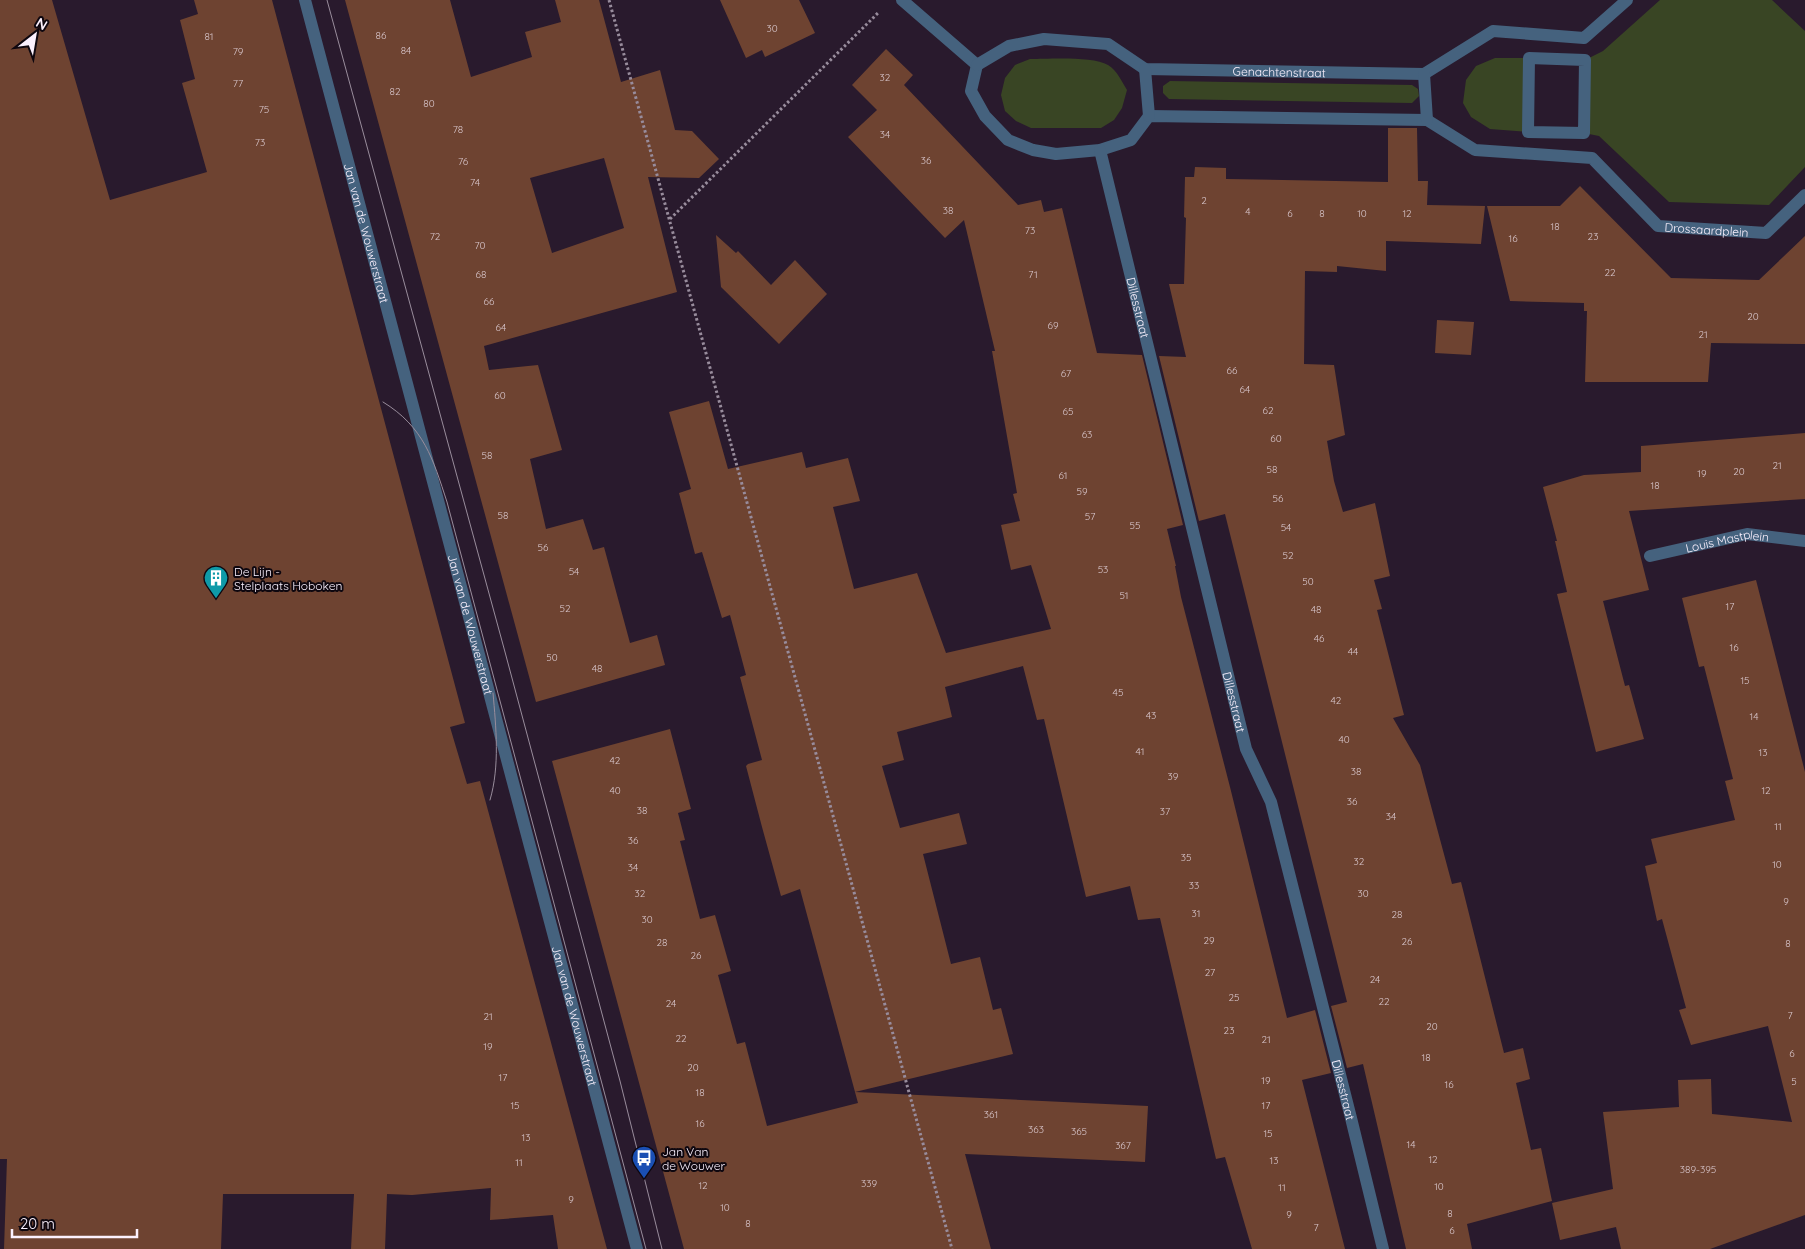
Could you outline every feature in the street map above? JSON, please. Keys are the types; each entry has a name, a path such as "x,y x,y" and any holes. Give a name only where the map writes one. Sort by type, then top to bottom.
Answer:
{"street":[{"name":"Jan van de Wouwerstraat","path":"305,0 637,1249"},
{"path":"902,0 977,64"},
{"path":"1149,116 1427,120 1424,74 1493,31 1584,38 1627,0"},
{"path":"1044,38 1108,44 1145,69 1149,116 1131,140 1100,150 1056,154 1033,150 1008,140 986,116 971,91 977,64 1009,46 1044,38"},
{"path":"1529,58 1585,60 1584,132 1528,132 1529,58"},
{"name":"Genachtenstraat","path":"1145,69 1424,74"},
{"name":"Drossaardplein","path":"1427,120 1475,150 1592,158 1658,226 1766,233 1805,195"},
{"name":"Dillesstraat","path":"1100,150 1246,750 1271,802 1383,1249"},
{"name":"Louis Mastplein","path":"1650,556 1747,534 1805,541"}],"path":[{"path":"610,0 952,1249"},
{"path":"670,219 884,7"}],"green space":[{"path":"1660,0 1772,0 1805,31 1805,167 1769,205 1669,202 1599,136 1584,133 1585,60 1603,51"},
{"path":"1495,58 1529,58 1528,132 1490,129 1471,117 1463,103 1466,80 1476,66"},
{"path":"1030,59 1082,59 1108,65 1117,73 1127,90 1122,108 1114,120 1101,128 1031,128 1016,121 1005,111 1001,95 1005,78 1015,65"},
{"path":"1170,81 1412,85 1418,89 1419,96 1412,103 1169,99 1163,93 1163,86"}],"building":[{"name":"De Lijn - Stelplaats Hoboken","path":"0,0 52,0 110,200 207,172 182,83 195,79 180,20 198,14 194,0 272,0 465,723 450,727 467,784 480,781 607,1249 558,1249 553,1215 490,1220 491,1188 412,1195 387,1194 385,1249 351,1249 354,1194 223,1194 221,1249 4,1249 7,1159 0,1159"},
{"path":"345,0 450,0 471,77 532,57 525,32 561,22 555,0 599,0 621,82 660,70 675,130 692,131 719,159 699,178 648,177 677,292 484,346 489,370 538,365 562,450 530,459 546,529 583,519 593,550 604,547 630,643 657,635 665,665 536,702","holes":["604,158 624,228 552,253 530,178"]},
{"path":"720,0 799,0 815,33 765,57 762,50 746,58"},
{"path":"886,49 913,75 904,85 1018,205 1041,200 1044,212 1062,208 1097,353 1142,355 1183,525 1167,529 1181,597 1287,1018 1315,1010 1331,1073 1302,1080 1345,1249 1252,1249 1225,1157 1216,1159 1160,918 1138,920 1130,886 1086,897 1044,719 1037,720 1023,666 945,687 952,717 897,732 904,760 882,766 900,828 959,813 967,844 923,854 951,964 980,957 993,1010 1001,1008 1013,1054 855,1092 800,889 781,896 762,827 746,766 762,760 740,677 746,675 730,615 722,618 702,552 695,554 679,493 691,489 669,412 709,401 728,469 802,452 806,468 848,458 860,501 833,507 854,589 917,573 946,653 1051,629 1031,565 1011,570 1001,525 1020,521 1013,494 1017,493 992,351 995,351 964,220 945,238 848,137 877,110 852,85"},
{"path":"1388,128 1417,128 1418,181 1428,181 1427,205 1485,206 1481,244 1386,241 1386,271 1337,266 1337,272 1305,271 1304,364 1334,365 1345,435 1327,441 1334,481 1343,512 1375,503 1390,576 1374,580 1382,609 1377,610 1404,715 1393,718 1420,765 1452,884 1461,882 1504,1053 1523,1048 1530,1079 1516,1083 1531,1150 1541,1148 1552,1201 1467,1224 1472,1249 1406,1249 1363,1064 1347,1068 1331,1006 1347,1002 1225,514 1199,521 1159,356 1186,357 1169,284 1184,284 1185,177 1194,177 1195,167 1226,168 1226,179 1388,182"},
{"path":"1580,186 1671,278 1759,280 1805,236 1805,344 1711,343 1708,382 1585,382 1587,311 1584,311 1584,303 1510,301 1487,206 1560,206"},
{"path":"716,235 736,253 738,251 771,285 795,260 827,294 779,344 721,287"},
{"path":"1437,320 1474,322 1471,355 1435,353"},
{"path":"1805,433 1805,499 1629,511 1649,590 1603,601 1625,686 1629,685 1644,739 1596,752 1557,594 1567,592 1555,541 1557,541 1543,487 1584,475 1641,472 1641,446"},
{"path":"1756,580 1805,772 1805,1215 1710,1249 1621,1249 1616,1227 1560,1240 1552,1203 1613,1189 1603,1112 1679,1107 1678,1080 1711,1079 1712,1114 1792,1122 1768,1026 1691,1045 1679,1010 1686,1008 1662,919 1657,921 1645,866 1657,863 1651,839 1735,820 1725,781 1733,779 1704,666 1699,667 1682,598"},
{"path":"670,729 691,809 678,813 685,840 680,841 700,919 715,915 731,971 718,975 737,1044 745,1042 767,1126 858,1103 855,1092 1148,1106 1145,1162 965,1154 991,1249 684,1249 552,761"}],"tram line":[{"path":"327,0 505,652 620,1081 662,1249"},
{"path":"383,402 397,412 418,433 437,472 447,502 646,1249"},
{"path":"490,800 496,760 493,693"}],"place":[{"name":"De Lijn - Stelplaats Hoboken","path":"216,599"},
{"name":"Jan Van de Wouwer","path":"644,1179"}]}
